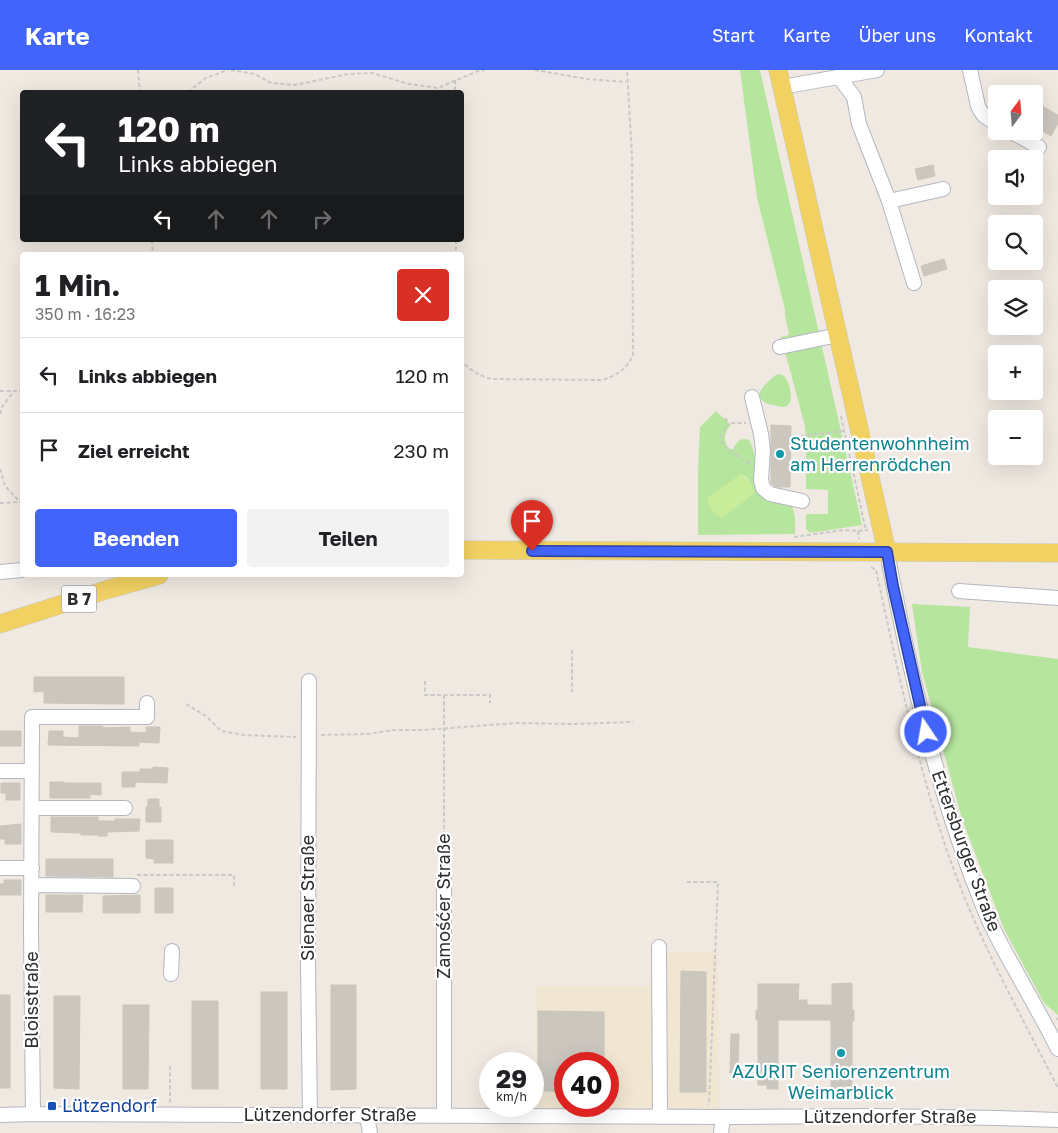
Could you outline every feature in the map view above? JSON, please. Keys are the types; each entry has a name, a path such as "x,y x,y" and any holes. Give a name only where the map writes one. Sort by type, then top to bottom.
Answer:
{"main road":[{"path":"780,78 887,552"},
{"path":"464,550 1058,553"},
{"name":"B 7","path":"0,624 152,577"}],"street":[{"path":"780,78 839,77 877,70"},
{"path":"970,70 980,112 988,119"},
{"path":"839,77 854,97 859,124 889,201 914,283"},
{"path":"1026,140 1038,147"},
{"path":"889,201 942,188"},
{"path":"780,347 838,334"},
{"path":"752,397 762,450 761,480 763,488 770,494 802,501"},
{"name":"Ettersburger Straße","path":"887,552 926,732 961,848 985,913 998,940 1058,1048"},
{"path":"0,572 20,570"},
{"path":"959,591 1058,598"},
{"name":"Sienaer Straße","path":"309,680 308,963 310,1115"},
{"name":"Bloisstraße","path":"33,1114 32,717 147,717 147,704"},
{"path":"0,771 32,771"},
{"path":"32,808 125,808"},
{"path":"0,868 32,868"},
{"name":"Zamośćer Straße","path":"444,880 444,1116"},
{"path":"32,886 133,886"},
{"path":"659,947 660,1117"},
{"path":"171,974 172,951"},
{"name":"Lützendorfer Straße","path":"0,1115 875,1116 1058,1120"},
{"path":"367,1116 370,1133"},
{"path":"716,1117 721,1133"}],"path":[{"path":"138,70 140,90"},
{"path":"191,90 206,78 230,70 254,74 271,84 296,85 348,74 372,73 409,84 438,88 484,70"},
{"path":"535,70 587,79 627,82"},
{"path":"464,364 475,373 491,379 603,380 617,375 629,365 633,355 632,156 627,70"},
{"path":"455,80 455,90"},
{"path":"0,391 20,391"},
{"path":"0,414 14,391"},
{"path":"725,418 730,423 758,423"},
{"path":"730,423 722,435 722,442 725,448 745,460 761,480"},
{"path":"801,436 844,431"},
{"path":"0,469 5,486 20,502"},
{"path":"0,503 20,503"},
{"path":"858,531 881,528"},
{"path":"870,565 876,570 877,578"},
{"path":"572,650 572,692"},
{"path":"425,681 425,695 490,695 490,703"},
{"name":"Zamośćer Straße","path":"444,696 444,880"},
{"path":"186,704 206,716 221,731 244,735 289,737 367,734 394,730 518,723 633,722"},
{"path":"133,886 133,875 234,875 234,888"},
{"path":"687,882 718,882 716,1117"},
{"path":"170,1066 170,1105"}],"shaded area":[{"path":"661,952 718,952 719,1113 619,1113 619,1052 554,1052 554,1113 544,1113 544,1052 537,1052 536,986 661,986"}],"green space":[{"path":"740,70 760,70 862,525 810,533 806,529 806,514 828,514 828,490 806,489 805,426 781,337 789,335 785,310 757,198"},
{"path":"778,374 785,377 791,394 789,403 783,407 767,403 761,399 759,394 772,378"},
{"path":"716,411 731,425 725,437 727,446 730,449 733,449 741,439 749,440 754,453 757,478 792,505 795,517 795,534 698,535 700,427","holes":["740,474 750,482 722,518 712,510"]},
{"path":"741,474 750,482 755,493 722,518 712,510 707,498"},
{"path":"912,604 970,607 968,647 1058,659 1058,1015 1044,1003 1004,929 962,819 922,672"}],"building":[{"path":"1043,106 1058,115 1058,123 1051,136 1043,131"},
{"path":"933,165 935,176 918,180 915,169"},
{"path":"944,259 947,269 924,276 921,266"},
{"name":"Studentenwohnheim am Herrenrödchen","path":"771,425 791,426 790,487 778,487 771,483"},
{"path":"34,677 124,677 124,704 44,703 44,691 34,692"},
{"path":"79,726 103,726 103,728 130,727 130,732 146,733 146,727 160,727 159,743 139,742 139,746 48,745 49,731 63,731 63,737 79,738"},
{"path":"0,731 21,731 21,746 0,746"},
{"path":"153,767 168,768 167,783 135,782 135,787 122,787 122,772 140,772 140,769 153,769"},
{"path":"50,782 101,783 101,795 90,794 90,798 50,798"},
{"path":"1,783 20,783 20,800 6,800 6,793 1,793"},
{"path":"148,799 159,799 161,822 146,822"},
{"path":"51,817 98,817 98,821 140,819 139,831 107,832 107,836 51,832"},
{"path":"21,824 21,844 5,844 5,839 0,839 0,826"},
{"path":"146,840 173,840 173,863 154,863 154,859 146,858"},
{"path":"46,859 113,859 113,877 46,876"},
{"path":"4,880 21,880 21,895 0,895 0,884 4,884"},
{"path":"155,888 173,888 173,913 155,913"},
{"path":"46,895 83,895 82,912 46,912"},
{"path":"140,895 140,913 103,913 103,896"},
{"path":"681,971 706,972 706,1092 680,1092"},
{"name":"AZURIT Seniorenzentrum Weimarblick","path":"852,983 854,1021 852,1021 852,1086 844,1086 844,1090 831,1090 831,1020 778,1020 778,1089 767,1089 767,1085 758,1085 758,1020 756,1020 756,1010 758,1011 758,984 799,984 798,1000 807,1000 807,1005 832,1005 832,984"},
{"path":"331,985 356,985 356,1089 331,1090"},
{"path":"261,992 287,992 287,1089 261,1089"},
{"path":"0,995 10,995 10,1088 0,1088"},
{"path":"54,996 80,996 79,1089 54,1088"},
{"path":"192,1001 218,1001 218,1089 192,1089"},
{"path":"123,1005 149,1005 148,1089 123,1089"},
{"path":"538,1011 604,1012 604,1052 554,1052 554,1091 544,1091 544,1052 538,1052"},
{"path":"731,1034 739,1034 738,1074 730,1073"}],"place":[{"name":"Studentenwohnheim am Herrenrödchen","path":"780,454"},
{"name":"AZURIT Seniorenzentrum Weimarblick","path":"841,1053"},
{"name":"Lützendorf","path":"52,1106"}],"route":[{"path":"532,551 887,552 926,732"}]}
